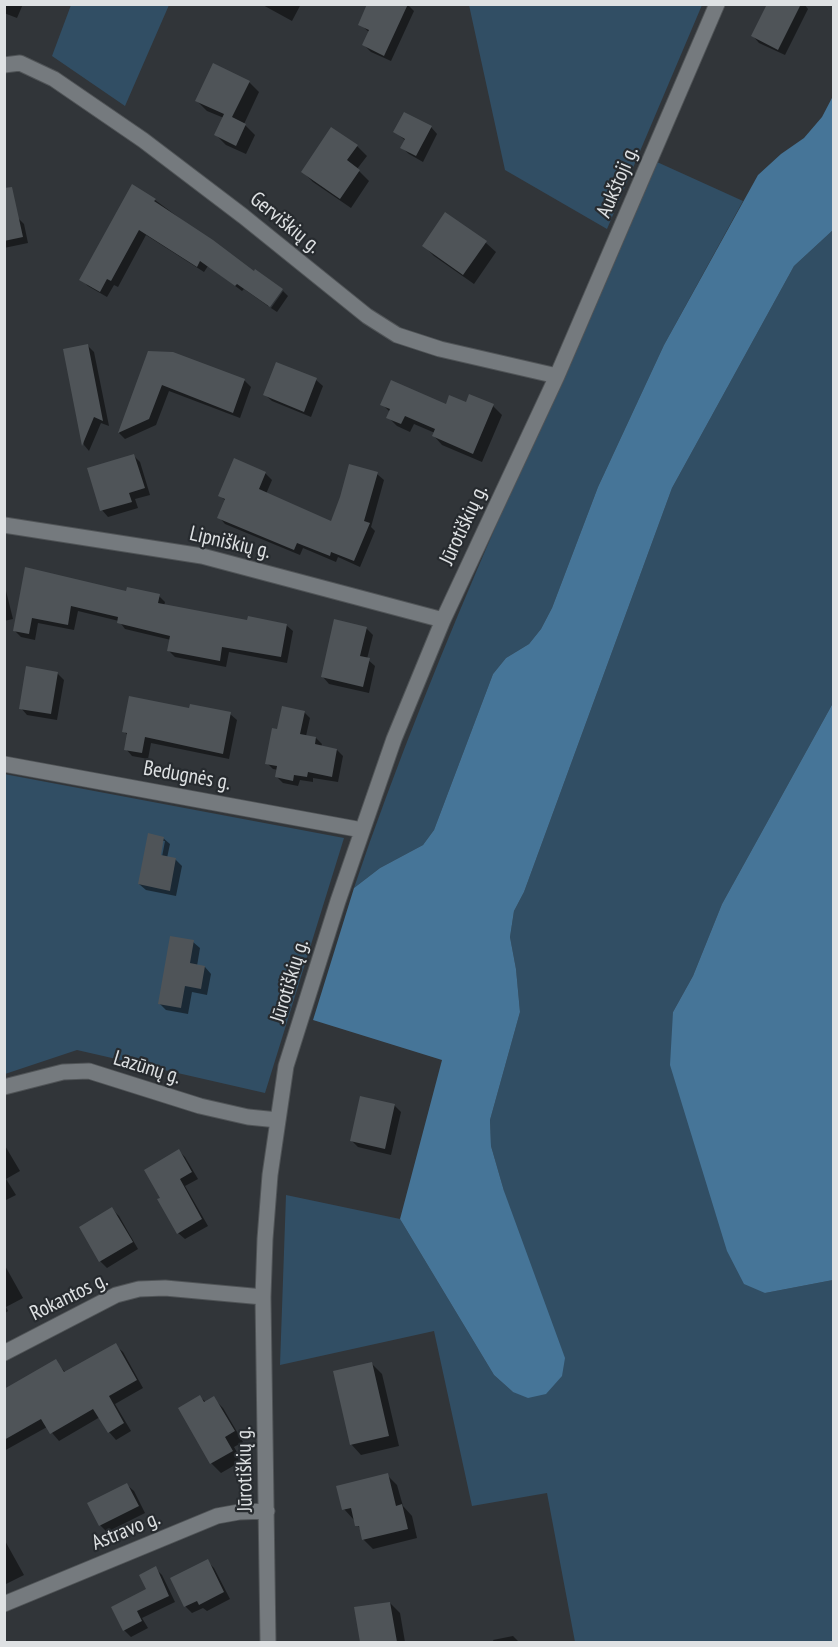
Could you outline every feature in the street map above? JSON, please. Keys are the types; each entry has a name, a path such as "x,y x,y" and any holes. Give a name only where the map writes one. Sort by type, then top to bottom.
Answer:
{"street":[{"name":"Aukštoji g.","path":"557,376 717,4"},
{"name":"Gerviškių g.","path":"4,65 20,63 54,79 133,133 243,216 367,316 397,335 440,349 557,376"},
{"name":"Jūrotiškių g.","path":"268,1642 263,1297 270,1175 286,1066 362,830 394,739 443,620 557,376"},
{"name":"Lipniškių g.","path":"4,525 202,556 443,620"},
{"name":"Bedugnės g.","path":"4,764 362,830"},
{"name":"Lazūnų g.","path":"4,1087 63,1072 89,1071 200,1106 248,1117 278,1120"},
{"name":"Rokantos g.","path":"4,1353 116,1295 139,1289 165,1288 263,1297"},
{"name":"Astravo g.","path":"4,1604 217,1516 267,1511"}],"shaded area":[{"path":"71,5 169,5 125,106 52,56"},
{"path":"469,5 702,5 607,229 505,170"},
{"path":"833,96 833,230 794,266 672,488 524,892 514,911 510,937 520,1012 490,1120 491,1146 504,1191 565,1358 562,1376 546,1394 528,1398 513,1392 494,1375 400,1219 442,1060 313,1020 354,888 380,868 423,845 434,830 493,674 506,658 529,644 541,629 552,608 598,487 664,345 758,175 781,154 804,138 822,117"},
{"path":"657,162 743,201 664,345 598,487 552,608 541,629 529,644 506,658 493,674 434,830 423,845 380,868 354,888 387,795 459,613"},
{"path":"833,230 833,703 722,904 693,976 673,1012 765,1293 833,1280 833,1642 575,1642 547,1493 472,1506 434,1331 280,1365 286,1195 400,1219 494,1375 513,1392 504,1191 491,1146 490,1120 520,1012 510,937 514,911 524,892 672,488 794,266"},
{"path":"833,703 833,1280 765,1293 744,1284 727,1251 670,1065 673,1012 693,976 722,904"},
{"path":"4,774 344,838 265,1093 77,1050 5,1074"}],"building":[{"path":"367,4 408,4 384,56 362,45 369,30 358,25"},
{"path":"767,4 801,4 778,50 751,36"},
{"path":"213,63 250,81 232,117 246,124 236,146 214,135 224,114 195,101"},
{"path":"404,112 432,126 416,156 400,148 405,139 393,132"},
{"path":"331,127 358,145 347,160 360,170 340,199 301,172"},
{"path":"132,184 283,289 270,307 200,261 197,267 139,230 111,281 107,279 100,292 79,280"},
{"path":"12,187 23,237 4,241 4,188"},
{"path":"445,212 487,241 463,275 422,246"},
{"path":"88,344 103,421 94,417 82,446 63,349"},
{"path":"148,351 173,352 245,379 233,413 162,385 149,419 118,433"},
{"path":"276,362 317,378 304,412 263,395"},
{"path":"391,380 446,404 449,395 466,402 469,394 494,404 473,454 432,436 435,429 405,416 401,424 386,418 390,409 380,405"},
{"path":"134,454 145,488 129,493 132,502 100,511 87,468"},
{"path":"234,458 266,472 259,489 331,521 349,464 378,472 364,521 370,523 354,561 331,552 330,556 297,543 294,550 217,518 225,499 218,496"},
{"path":"25,567 126,591 127,587 160,594 158,603 247,620 248,616 287,624 281,657 222,647 220,661 167,651 170,636 117,623 118,617 71,606 68,625 32,618 29,634 13,631"},
{"path":"334,619 367,627 360,656 370,658 363,687 321,677"},
{"path":"26,666 58,672 51,714 19,709"},
{"path":"129,696 189,708 190,704 231,712 223,754 145,737 142,753 124,750 127,733 122,732"},
{"path":"282,706 305,711 300,734 316,737 315,744 337,749 332,777 308,772 307,777 294,775 293,781 275,777 277,766 265,764 272,728 277,729"},
{"path":"148,833 164,837 161,855 176,858 170,891 138,884"},
{"path":"170,936 194,940 190,963 205,966 201,989 185,986 181,1008 158,1004"},
{"path":"360,1096 395,1104 385,1149 350,1141"},
{"path":"179,1149 192,1172 180,1179 202,1219 177,1234 144,1170"},
{"path":"112,1207 133,1242 99,1262 79,1227"},
{"path":"116,1343 137,1380 109,1396 124,1423 108,1433 93,1409 50,1434 41,1419 4,1440 4,1389 56,1359 64,1372"},
{"path":"372,1362 389,1436 350,1445 333,1371"},
{"path":"200,1395 204,1402 214,1396 235,1431 225,1437 233,1451 210,1464 178,1408"},
{"path":"388,1473 396,1506 402,1504 408,1529 362,1540 359,1526 355,1526 351,1508 342,1510 336,1486"},
{"path":"127,1483 139,1506 99,1526 87,1503"},
{"path":"208,1559 224,1592 199,1605 197,1601 184,1607 170,1578"},
{"path":"156,1566 169,1596 137,1611 142,1621 123,1631 111,1607 146,1589 139,1575"},
{"path":"390,1602 397,1642 360,1642 354,1607"}]}
